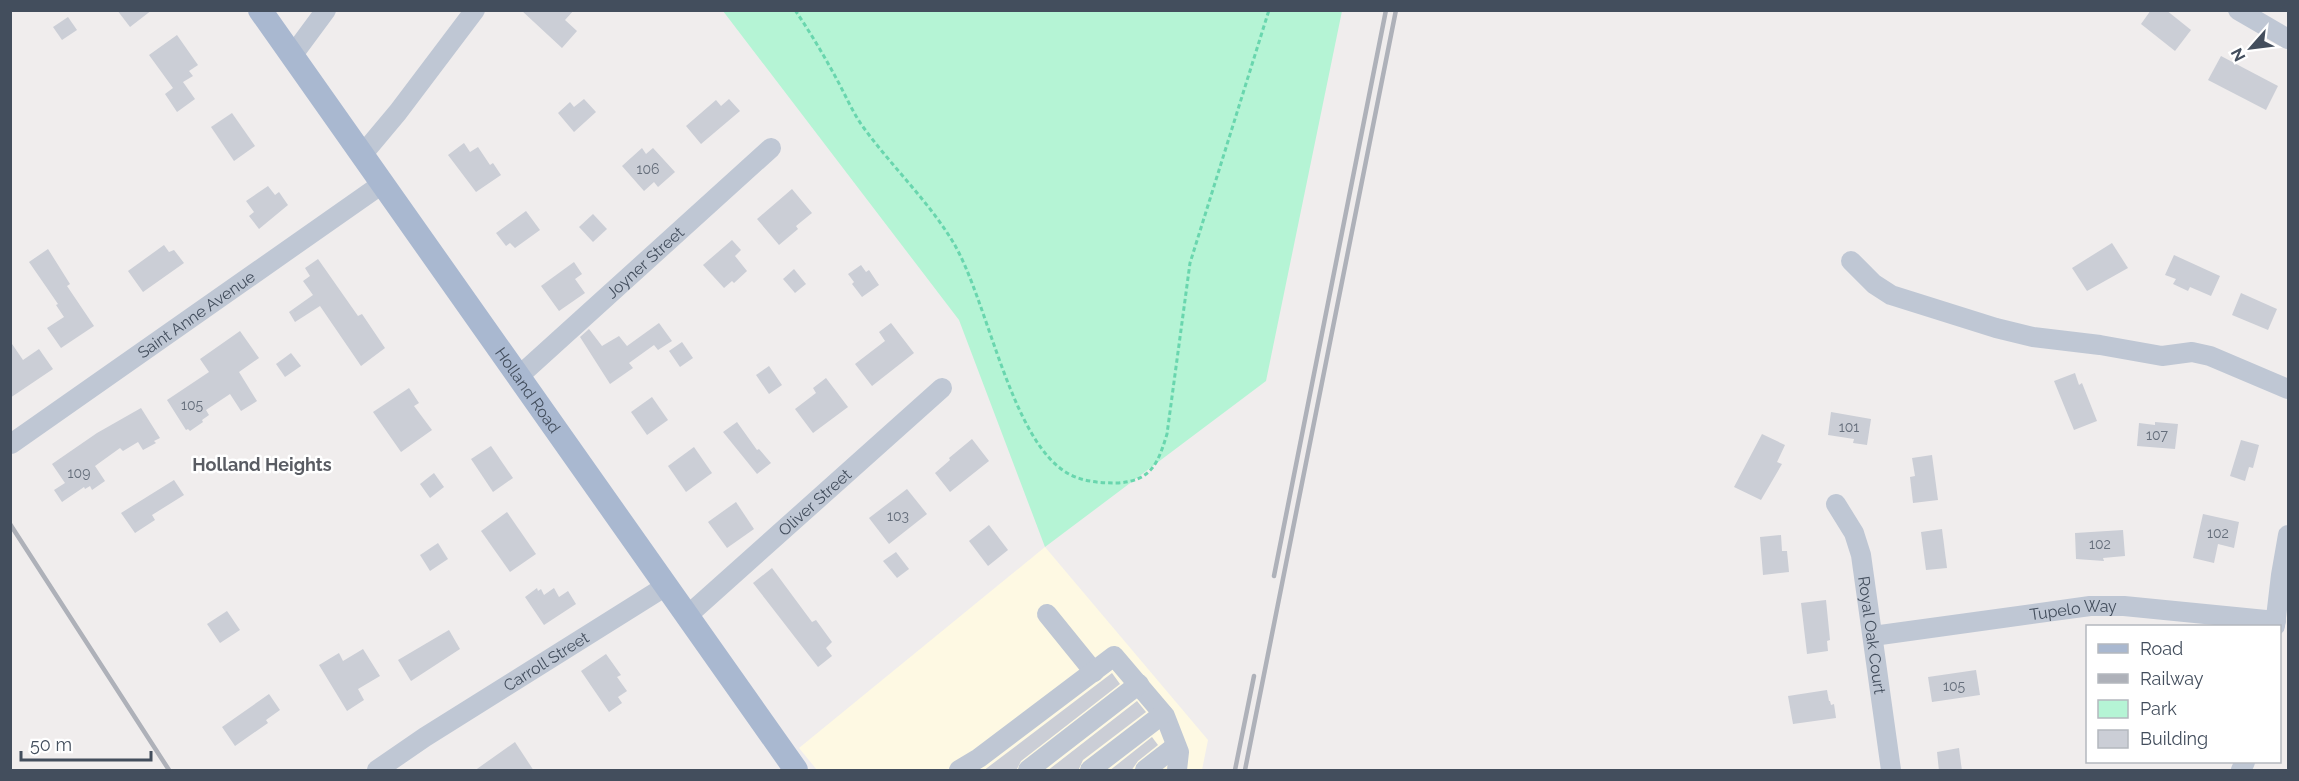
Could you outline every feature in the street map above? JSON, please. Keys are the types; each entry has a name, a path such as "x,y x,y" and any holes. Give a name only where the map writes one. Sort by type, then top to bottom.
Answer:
{"main road":[{"name":"Holland Road","path":"260,10 796,771"}],"street":[{"path":"292,56 326,10"},
{"path":"362,155 398,112 475,10"},
{"path":"2238,10 2289,39"},
{"name":"Joyner Street","path":"518,377 771,148"},
{"name":"Saint Anne Avenue","path":"11,444 382,184"},
{"path":"1851,261 1874,284 1891,295 1996,328 2033,337 2100,345 2162,356 2192,352 2210,356 2289,389"},
{"name":"Oliver Street","path":"687,616 942,388"},
{"name":"Royal Oak Court","path":"1836,504 1854,533 1862,555 1891,771"},
{"path":"2275,624 2289,535"},
{"name":"Carroll Street","path":"377,771 425,737 666,586"},
{"name":"Tupelo Way","path":"1873,636 2090,606 2124,606 2275,624"},
{"path":"1047,614 1094,672"},
{"path":"959,771 980,758 1114,656 1163,714 1179,752 1177,771"},
{"path":"1028,771 1139,684"},
{"path":"1090,771 1163,714"},
{"path":"1144,771 1176,746"}],"path":[{"path":"795,10 818,44 861,123 938,219 954,244 972,282 1022,417 1034,439 1068,474 1082,480 1101,483 1125,482 1146,476 1160,458 1167,434 1190,263 1269,10"}],"shaded area":[{"path":"1045,547 1208,740 1202,770 817,770 799,748"}],"green space":[{"path":"723,11 1342,11 1266,381 1045,547 959,320"}],"building":[{"path":"117,10 152,10 130,27"},
{"path":"521,10 574,10 565,20 577,31 562,48"},
{"path":"2151,10 2166,10 2191,30 2175,51 2141,24"},
{"path":"68,17 77,30 62,40 53,27"},
{"path":"177,35 198,65 189,71 193,76 183,82 195,99 177,112 165,94 173,88 149,55"},
{"path":"2221,56 2278,86 2266,110 2208,80"},
{"path":"584,99 596,112 574,132 558,113 570,102 574,107"},
{"path":"729,99 740,111 701,144 686,126 716,100 721,106"},
{"path":"232,113 255,146 234,161 211,127"},
{"path":"464,143 470,152 478,147 490,165 493,163 501,175 476,192 448,155"},
{"path":"642,148 646,154 653,148 675,172 658,187 654,182 644,191 622,166"},
{"path":"268,186 275,195 279,192 288,205 259,229 249,216 254,212 246,201"},
{"path":"792,189 812,213 796,226 798,229 779,245 757,219"},
{"path":"526,211 540,230 515,248 510,243 506,246 496,233"},
{"path":"593,214 607,229 593,242 579,227"},
{"path":"732,240 741,250 735,256 747,271 734,283 732,281 724,288 703,265"},
{"path":"2112,243 2128,268 2087,291 2072,268"},
{"path":"164,245 169,252 174,250 184,263 143,292 128,271"},
{"path":"48,249 70,284 67,286 94,326 61,348 47,328 64,317 56,305 58,304 29,262"},
{"path":"2174,255 2220,276 2211,296 2190,287 2188,291 2173,284 2176,279 2165,275"},
{"path":"318,259 358,316 362,314 385,348 361,366 320,306 295,322 289,312 313,295 303,281 310,276 305,268"},
{"path":"574,262 582,274 575,279 585,293 559,311 541,286"},
{"path":"861,265 866,272 869,270 879,285 862,297 848,274"},
{"path":"794,269 806,284 795,293 783,279"},
{"path":"2241,293 2277,309 2268,330 2232,315"},
{"path":"659,323 672,341 658,350 654,345 629,363 633,368 610,384 580,337 589,329 602,346 619,336 627,346"},
{"path":"891,323 914,353 872,386 855,364 885,341 879,332"},
{"path":"240,331 259,358 239,372 257,401 241,411 230,394 206,410 209,415 202,420 203,422 190,431 186,430 167,400 209,372 200,359"},
{"path":"10,341 23,360 39,349 53,369 10,398"},
{"path":"682,342 693,358 680,367 669,351"},
{"path":"291,353 301,366 285,377 276,364"},
{"path":"769,366 782,385 769,394 756,375"},
{"path":"2075,373 2079,385 2082,383 2097,421 2074,430 2054,381"},
{"path":"826,378 848,407 813,433 795,409 816,393 813,388"},
{"path":"409,388 419,403 414,406 432,430 401,452 373,412"},
{"path":"652,397 668,420 647,435 631,412"},
{"path":"141,408 160,438 154,441 156,443 143,450 138,442 123,451 120,448 95,466 105,481 92,490 90,486 85,489 84,487 62,502 54,490 65,483 52,464 97,433"},
{"path":"1831,412 1871,419 1867,445 1853,443 1854,439 1828,435"},
{"path":"737,422 757,450 759,449 771,463 757,474 723,432"},
{"path":"2155,422 2178,424 2175,449 2137,446 2139,423 2155,425"},
{"path":"1762,434 1785,445 1777,462 1782,464 1761,500 1734,487"},
{"path":"972,439 989,461 950,492 935,473"},
{"path":"2241,440 2259,445 2253,468 2249,467 2245,481 2230,476"},
{"path":"491,446 513,478 493,492 471,459"},
{"path":"694,447 712,473 686,492 668,466"},
{"path":"1932,455 1938,500 1913,503 1910,477 1915,476 1912,458"},
{"path":"434,473 444,487 430,498 420,484"},
{"path":"174,480 184,495 152,515 155,520 135,533 121,513"},
{"path":"907,489 927,514 889,544 869,518"},
{"path":"736,502 754,529 727,548 708,522"},
{"path":"507,512 536,554 510,572 481,531"},
{"path":"2203,514 2239,522 2234,548 2218,544 2214,563 2193,558"},
{"path":"989,525 1008,550 988,566 969,541"},
{"path":"1942,529 1947,568 1926,570 1921,532"},
{"path":"2123,530 2125,556 2103,558 2104,561 2076,559 2075,533"},
{"path":"1781,535 1782,551 1787,551 1789,572 1763,575 1760,537"},
{"path":"438,543 448,559 430,571 420,555"},
{"path":"896,552 909,569 897,578 883,561"},
{"path":"772,568 812,622 816,620 832,642 826,648 832,656 818,667 753,583"},
{"path":"537,588 538,591 541,589 544,595 554,588 559,597 568,591 576,604 544,625 525,597"},
{"path":"1826,600 1830,640 1827,641 1828,651 1807,654 1801,603"},
{"path":"227,611 240,630 220,643 207,624"},
{"path":"449,630 460,649 411,681 398,660"},
{"path":"363,649 380,676 358,689 364,700 347,711 319,665 339,653 343,661"},
{"path":"606,654 621,675 617,677 627,691 618,697 622,703 609,712 581,671"},
{"path":"1976,670 1980,695 1932,702 1928,677"},
{"path":"1112,673 1120,684 1021,761 1016,771 983,771"},
{"path":"1827,690 1831,705 1834,704 1836,718 1793,724 1788,696"},
{"path":"269,694 280,710 266,720 268,723 235,746 222,727"},
{"path":"1137,701 1146,712 1083,760 1078,771 1047,771"},
{"path":"1152,737 1158,745 1138,761 1131,771 1109,771"},
{"path":"515,742 534,771 474,771"},
{"path":"1959,748 1962,771 1939,771 1937,752"}],"railway":[{"path":"1274,576 1386,10"},
{"path":"1245,770 1396,10"},
{"path":"10,524 169,770"},
{"path":"1235,770 1254,676"}],"district":[{"name":"Holland Heights","path":"262,464"}]}
